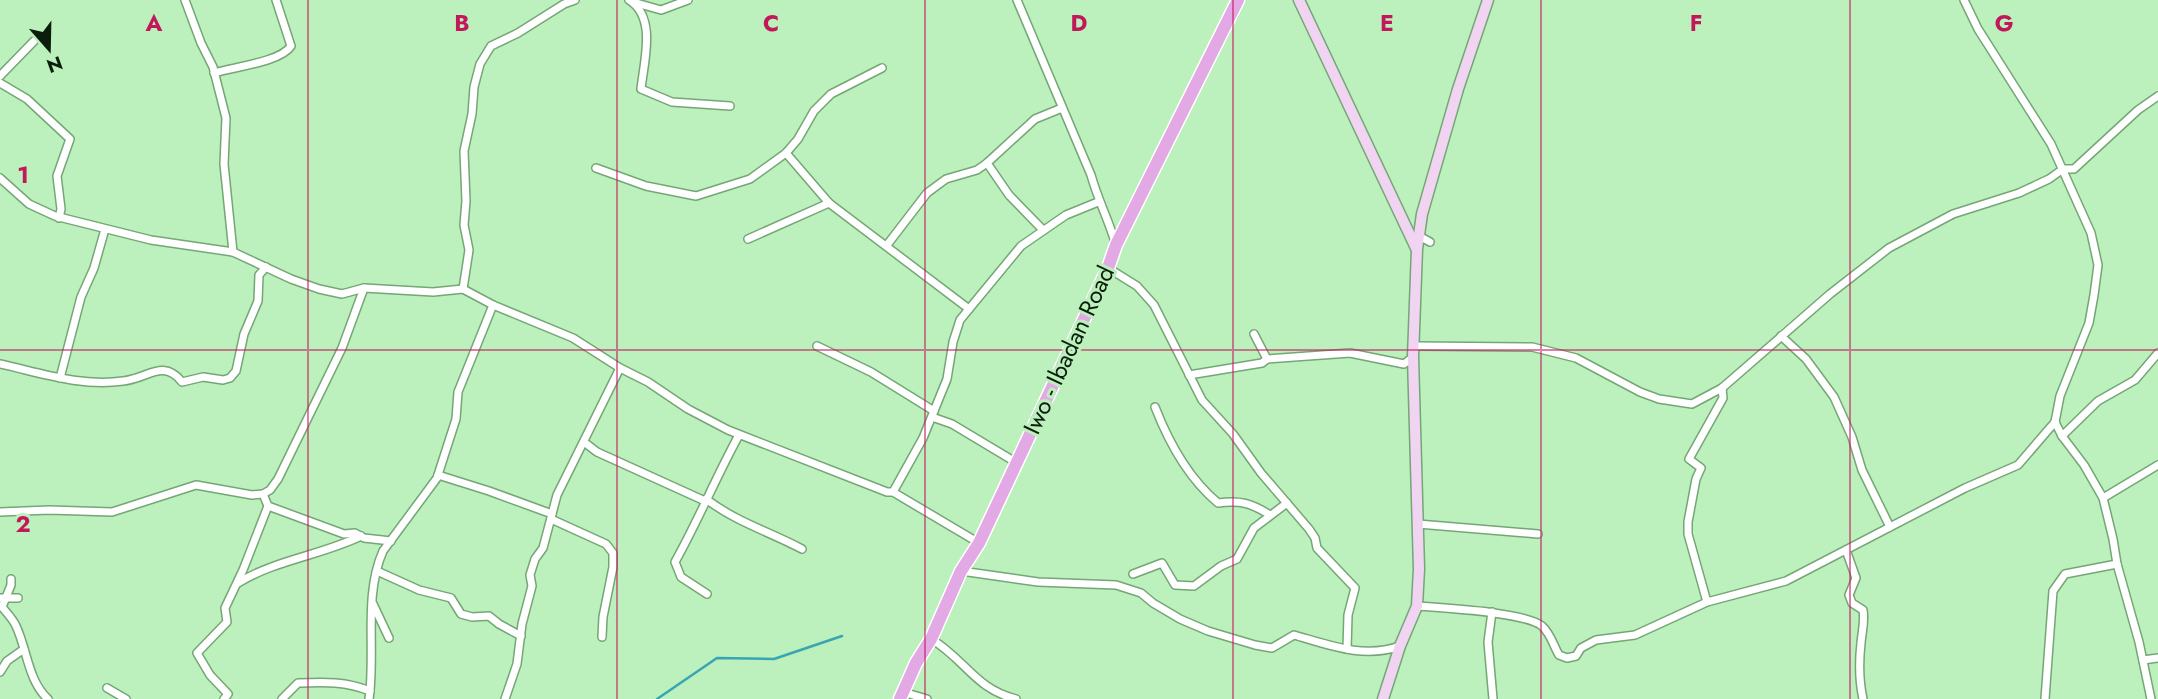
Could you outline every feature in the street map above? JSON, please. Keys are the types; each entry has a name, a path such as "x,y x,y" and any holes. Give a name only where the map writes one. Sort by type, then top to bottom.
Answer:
{"main road":[{"name":"Iwo - Ibadan Road","path":"902,695 916,663 931,639 961,571 979,542 1017,463 1108,268 1116,245 1238,0"}],"street":[{"path":"186,0 215,73 226,118 224,164 233,252"},
{"path":"215,73 287,52 290,46 276,0"},
{"path":"463,289 469,250 464,225 464,151 480,64 491,46 575,0"},
{"path":"630,1 661,10 688,0"},
{"path":"1017,0 1091,175 1098,202 1107,214 1116,245"},
{"path":"1300,0 1417,250"},
{"path":"1383,699 1400,646 1417,606 1419,569 1414,351 1417,250 1422,214 1488,0"},
{"path":"1417,606 1492,612 1539,624 1550,635 1559,655 1567,658 1576,656 1581,648 1596,640 1635,635 1707,603 1786,581 1965,488 2018,465 2055,422 2060,396 2088,323 2098,265 2091,233 2063,169 2038,121 1978,29 1964,0"},
{"path":"630,1 636,4 645,21 646,40 640,89 672,102 730,106"},
{"path":"1,72 34,41"},
{"path":"596,168 646,186 696,196 750,179 786,153 798,139 814,111 831,94 882,68"},
{"path":"0,83 27,99 70,139 57,176 60,218"},
{"path":"1414,351 1532,347 1576,358 1640,392 1674,403 1692,404 1721,388 1889,248 1953,214 2019,193 2063,169 2074,169 2138,110 2158,96"},
{"path":"887,245 927,193 946,179 977,170 1035,119 1062,108"},
{"path":"786,153 829,203 969,309"},
{"path":"987,163 1009,195 1043,230"},
{"path":"0,178 29,204 60,218 150,240 233,252 319,289 342,294 364,288 433,292 463,289 493,305 573,338 688,409 739,435 856,481 893,492 979,542"},
{"path":"0,187 10,187"},
{"path":"893,492 923,438 947,379 953,341 960,320 1021,246 1066,215 1098,202"},
{"path":"748,239 829,203"},
{"path":"60,377 81,297 94,268 105,229"},
{"path":"1419,236 1430,242"},
{"path":"0,364 85,383 121,382 162,370 175,373 182,382 203,377 223,380 236,371 244,334 258,302 259,275 266,267"},
{"path":"1108,268 1137,286 1154,305 1202,400 1233,434 1261,473 1309,529 1317,548 1356,588 1348,615 1347,649"},
{"path":"0,512 113,512 196,485 251,495 270,490 278,479 342,348 364,288"},
{"path":"370,695 370,619 377,571 383,551 438,475 456,419 458,392 493,305"},
{"path":"1254,334 1267,359"},
{"path":"1781,336 1806,359 1834,397 1852,437 1862,470 1890,527"},
{"path":"817,346 871,372 933,414 1017,463"},
{"path":"1189,375 1262,363 1267,359 1350,353 1404,364 1414,351"},
{"path":"2062,436 2098,401 2135,380 2158,353"},
{"path":"505,699 517,664 532,586 530,575 535,559 543,548 557,495 620,368"},
{"path":"1707,603 1688,534 1696,479 1701,468 1689,460 1723,398 1721,388"},
{"path":"1155,407 1172,445 1199,488 1218,503 1238,500 1252,503 1270,515"},
{"path":"2055,422 2102,498 2151,699"},
{"path":"707,594 681,578 675,562 739,435"},
{"path":"584,442 597,452 706,500 744,524 802,549"},
{"path":"2102,498 2158,464"},
{"path":"438,475 489,491 606,544 613,552 602,637"},
{"path":"223,699 228,694 210,675 197,653 227,622 225,608 268,506 263,494"},
{"path":"1133,574 1162,563 1175,585 1195,586 1222,566 1237,559 1254,528 1287,503"},
{"path":"268,506 337,532 391,541"},
{"path":"1418,524 1538,534"},
{"path":"236,584 261,571 361,536"},
{"path":"1846,550 1856,578 1849,595 1852,603 1863,610 1865,621 1861,645 1860,685 1863,699"},
{"path":"2045,699 2053,591 2065,574 2116,564"},
{"path":"377,571 419,590 451,598 461,614 472,617 489,616 521,636"},
{"path":"961,571 1038,582 1116,585 1141,593 1180,619 1208,631 1272,648 1294,635 1326,646 1364,652 1386,651 1400,646"},
{"path":"10,579 11,585 2,598 2,607 15,623 41,692 48,699"},
{"path":"2,598 18,598"},
{"path":"373,603 389,638"},
{"path":"1492,612 1488,642 1493,699"},
{"path":"931,639 949,650 982,685 998,697 1016,699"},
{"path":"0,672 7,661 24,649"},
{"path":"2143,660 2158,658"},
{"path":"282,699 298,683 354,684 370,695"},
{"path":"107,688 126,699"},
{"path":"902,695 927,699"}],"waterway":[{"path":"657,699 717,658 774,659 842,636"}]}
